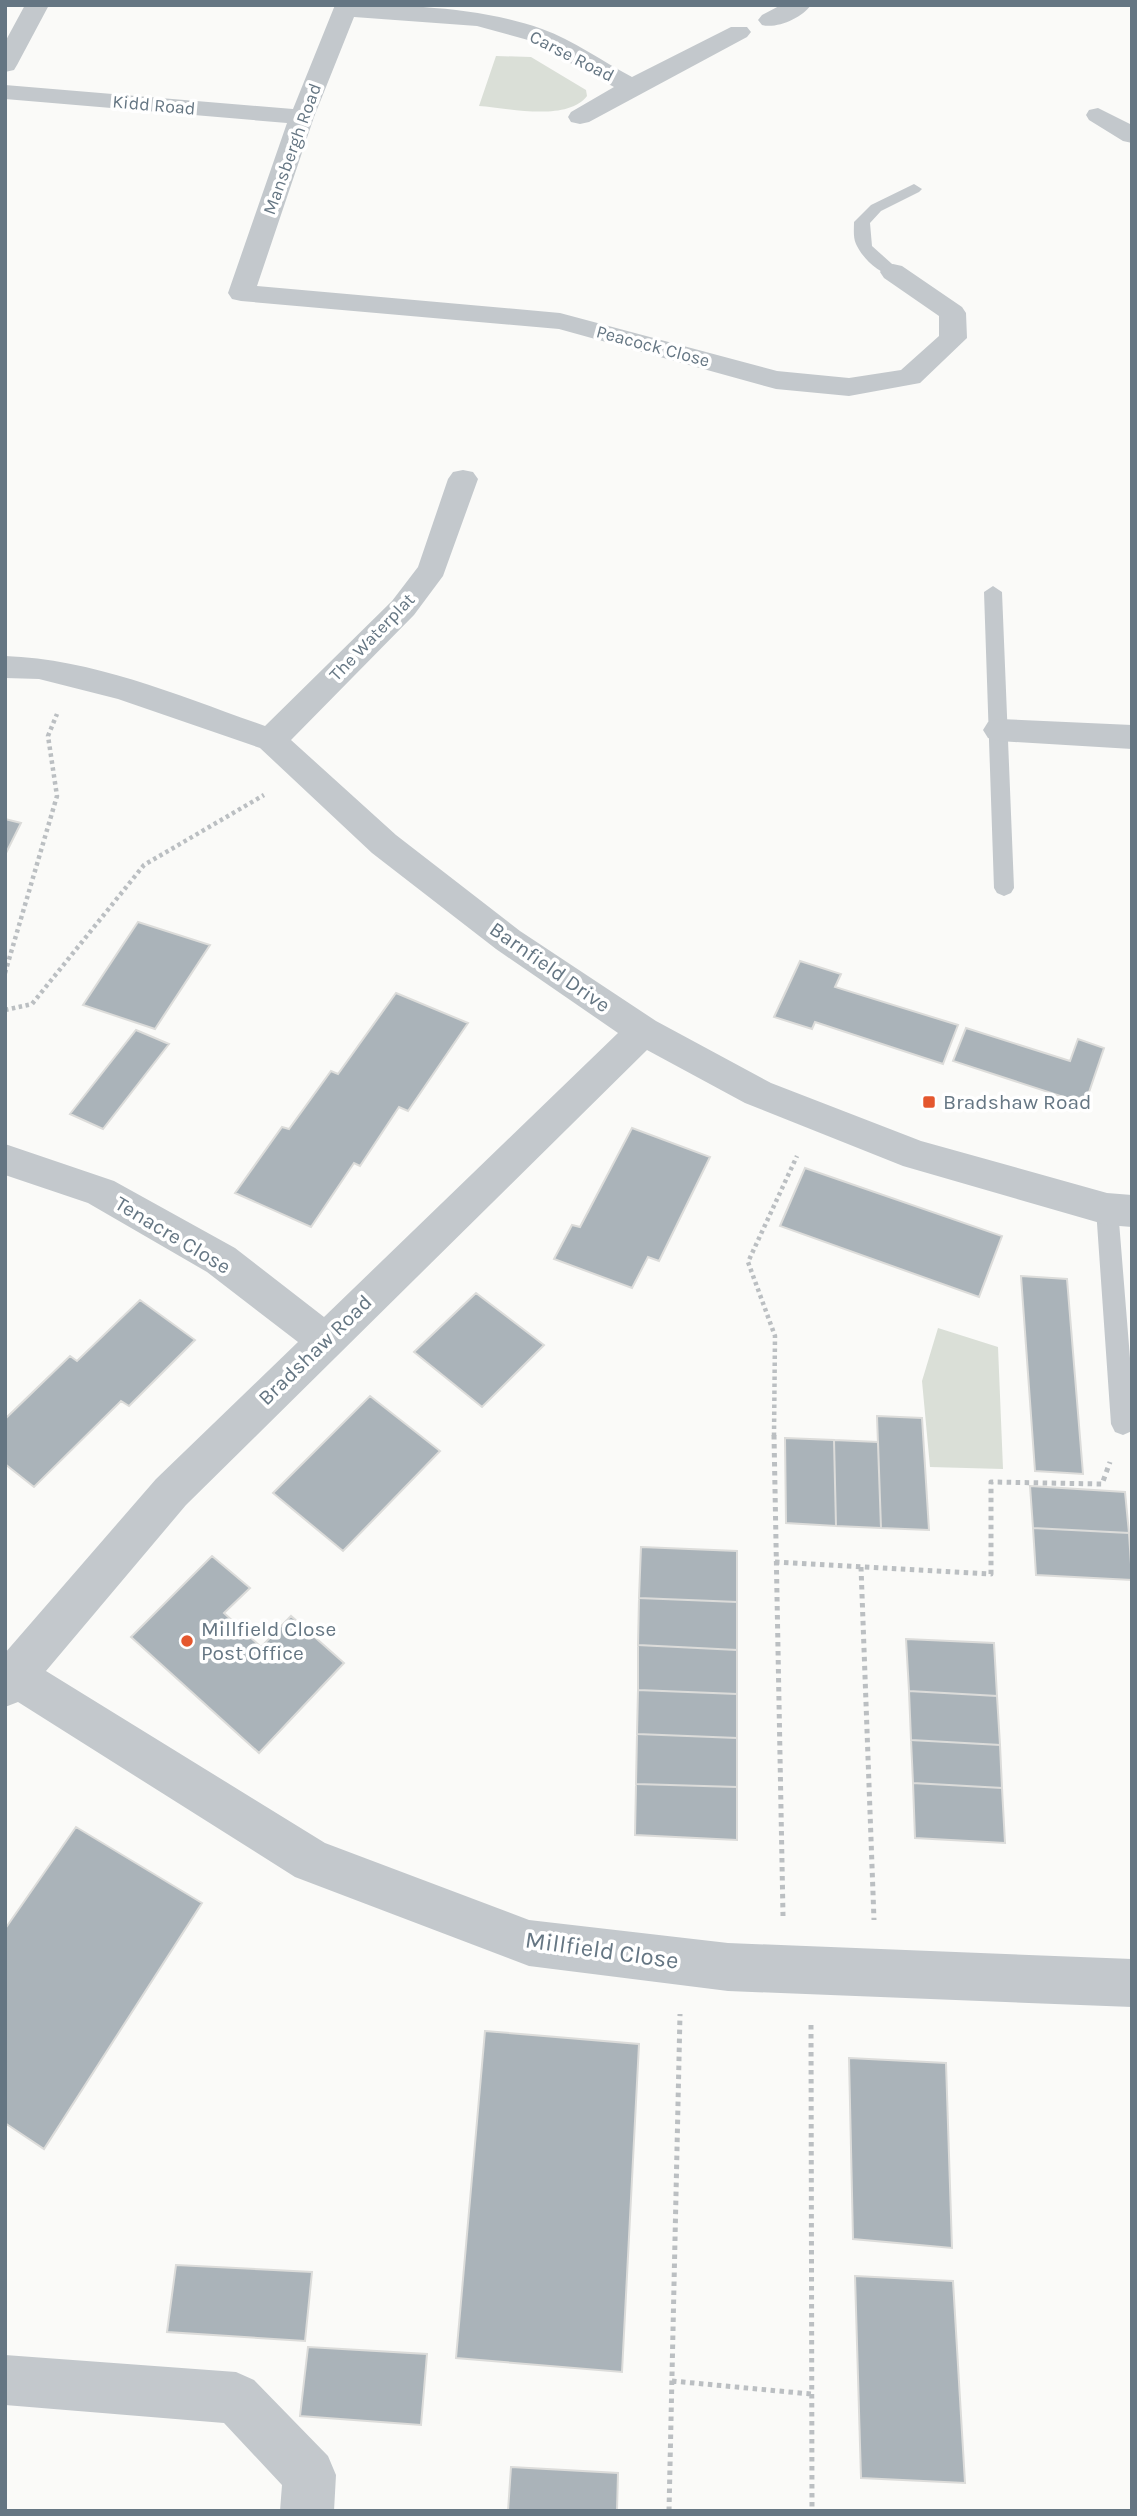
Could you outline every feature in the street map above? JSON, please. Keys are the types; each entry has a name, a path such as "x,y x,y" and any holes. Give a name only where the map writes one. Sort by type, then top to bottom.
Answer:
{"street":[{"path":"5,65 37,5"},
{"path":"771,20 800,5"},
{"name":"Carse Road","path":"346,7 478,19 536,35 632,87"},
{"name":"Mansbergh Road","path":"241,293 302,117 346,7"},
{"name":"Carse Road","path":"580,117 739,32"},
{"name":"Kidd Road","path":"5,92 302,117"},
{"path":"1098,115 1132,136"},
{"name":"Peacock Close","path":"241,293 560,321 776,380 849,387 910,377 953,338 952,313 893,272"},
{"name":"The Waterplat","path":"271,740 403,608 432,569 463,479"},
{"name":"Barnfield Drive","path":"5,667 39,668 124,689 271,740 384,844 508,940 643,1031 758,1093 916,1155 1119,1210"},
{"path":"999,730 1132,737"},
{"name":"Bradshaw Road","path":"10,1680 171,1492 643,1031"},
{"name":"Tenacre Close","path":"5,1159 101,1192 221,1260 325,1340"},
{"name":"Millfield Close","path":"10,1680 311,1861 529,1943 728,1967 1132,1983"},
{"path":"7,2380 236,2398 309,2475 307,2511"}],"lane":[{"path":"893,272 865,250 860,238 862,222 876,208 914,189"},
{"path":"993,592 1004,888"},
{"path":"1119,1210 1122,1424"}],"path":[{"path":"5,973 57,796 48,736 74,677"},
{"path":"5,1010 32,1004 144,865 305,771"},
{"path":"5,948 12,950"},
{"path":"812,2511 811,2394 797,1970 775,1562 775,1336 748,1262 816,1115"},
{"path":"775,1562 991,1574 991,1482 1102,1484 1122,1424"},
{"path":"861,1567 877,1973"},
{"path":"669,2511 681,1961"},
{"path":"672,2381 811,2394"}],"shaded area":[{"path":"496,56 531,57 586,90 587,96 578,104 552,111 521,111 479,106"},
{"path":"938,1328 998,1347 1003,1469 930,1467 922,1381"}],"building":[{"path":"5,819 21,823 5,855"},
{"path":"138,922 210,945 155,1029 83,1005"},
{"path":"800,961 841,974 835,987 958,1025 943,1064 815,1022 812,1029 774,1017"},
{"path":"396,993 468,1023 408,1111 399,1107 360,1166 354,1163 311,1227 235,1193 282,1127 289,1129 331,1071 338,1074"},
{"path":"966,1028 1070,1061 1078,1039 1104,1048 1085,1104 953,1061"},
{"path":"136,1030 169,1044 103,1129 70,1114"},
{"path":"632,1128 710,1157 659,1261 648,1257 632,1288 554,1259 572,1225 580,1227"},
{"path":"805,1168 1002,1236 979,1297 780,1226"},
{"path":"1021,1276 1067,1279 1083,1474 1035,1471"},
{"path":"476,1293 544,1345 482,1407 414,1352"},
{"path":"140,1300 195,1340 129,1406 121,1401 34,1487 5,1464 5,1419 70,1356 77,1361"},
{"path":"370,1396 440,1451 343,1551 273,1493"},
{"path":"877,1416 922,1418 929,1530 881,1528"},
{"path":"785,1438 834,1440 836,1526 786,1523"},
{"path":"834,1440 878,1442 881,1528 836,1526"},
{"path":"1030,1486 1125,1492 1129,1533 1033,1528"},
{"path":"1033,1528 1129,1533 1132,1580 1036,1575"},
{"path":"641,1547 737,1551 737,1602 639,1598"},
{"path":"212,1556 250,1588 224,1613 261,1647 291,1616 344,1663 259,1753 131,1637"},
{"path":"639,1598 737,1602 737,1650 638,1645"},
{"path":"906,1639 994,1643 997,1696 909,1691"},
{"path":"638,1645 737,1650 737,1694 638,1690"},
{"path":"638,1690 737,1694 737,1738 637,1734"},
{"path":"909,1691 997,1696 1000,1745 911,1740"},
{"path":"637,1734 737,1738 737,1787 636,1784"},
{"path":"911,1740 1000,1745 1002,1788 913,1783"},
{"path":"913,1783 1002,1788 1005,1843 915,1838"},
{"path":"636,1784 737,1787 737,1840 635,1835"},
{"path":"76,1827 202,1903 44,2149 5,2123 5,1929"},
{"path":"485,2031 639,2044 622,2372 456,2358"},
{"path":"849,2058 946,2063 952,2248 853,2239"},
{"path":"176,2265 312,2272 305,2341 167,2332"},
{"path":"855,2276 953,2281 965,2483 861,2478"},
{"path":"308,2347 427,2354 421,2425 300,2416"},
{"path":"511,2467 618,2473 617,2511 508,2511"}],"place":[{"name":"Bradshaw Road","path":"929,1102"},
{"name":"Millfield Close Post Office","path":"187,1641"}]}
